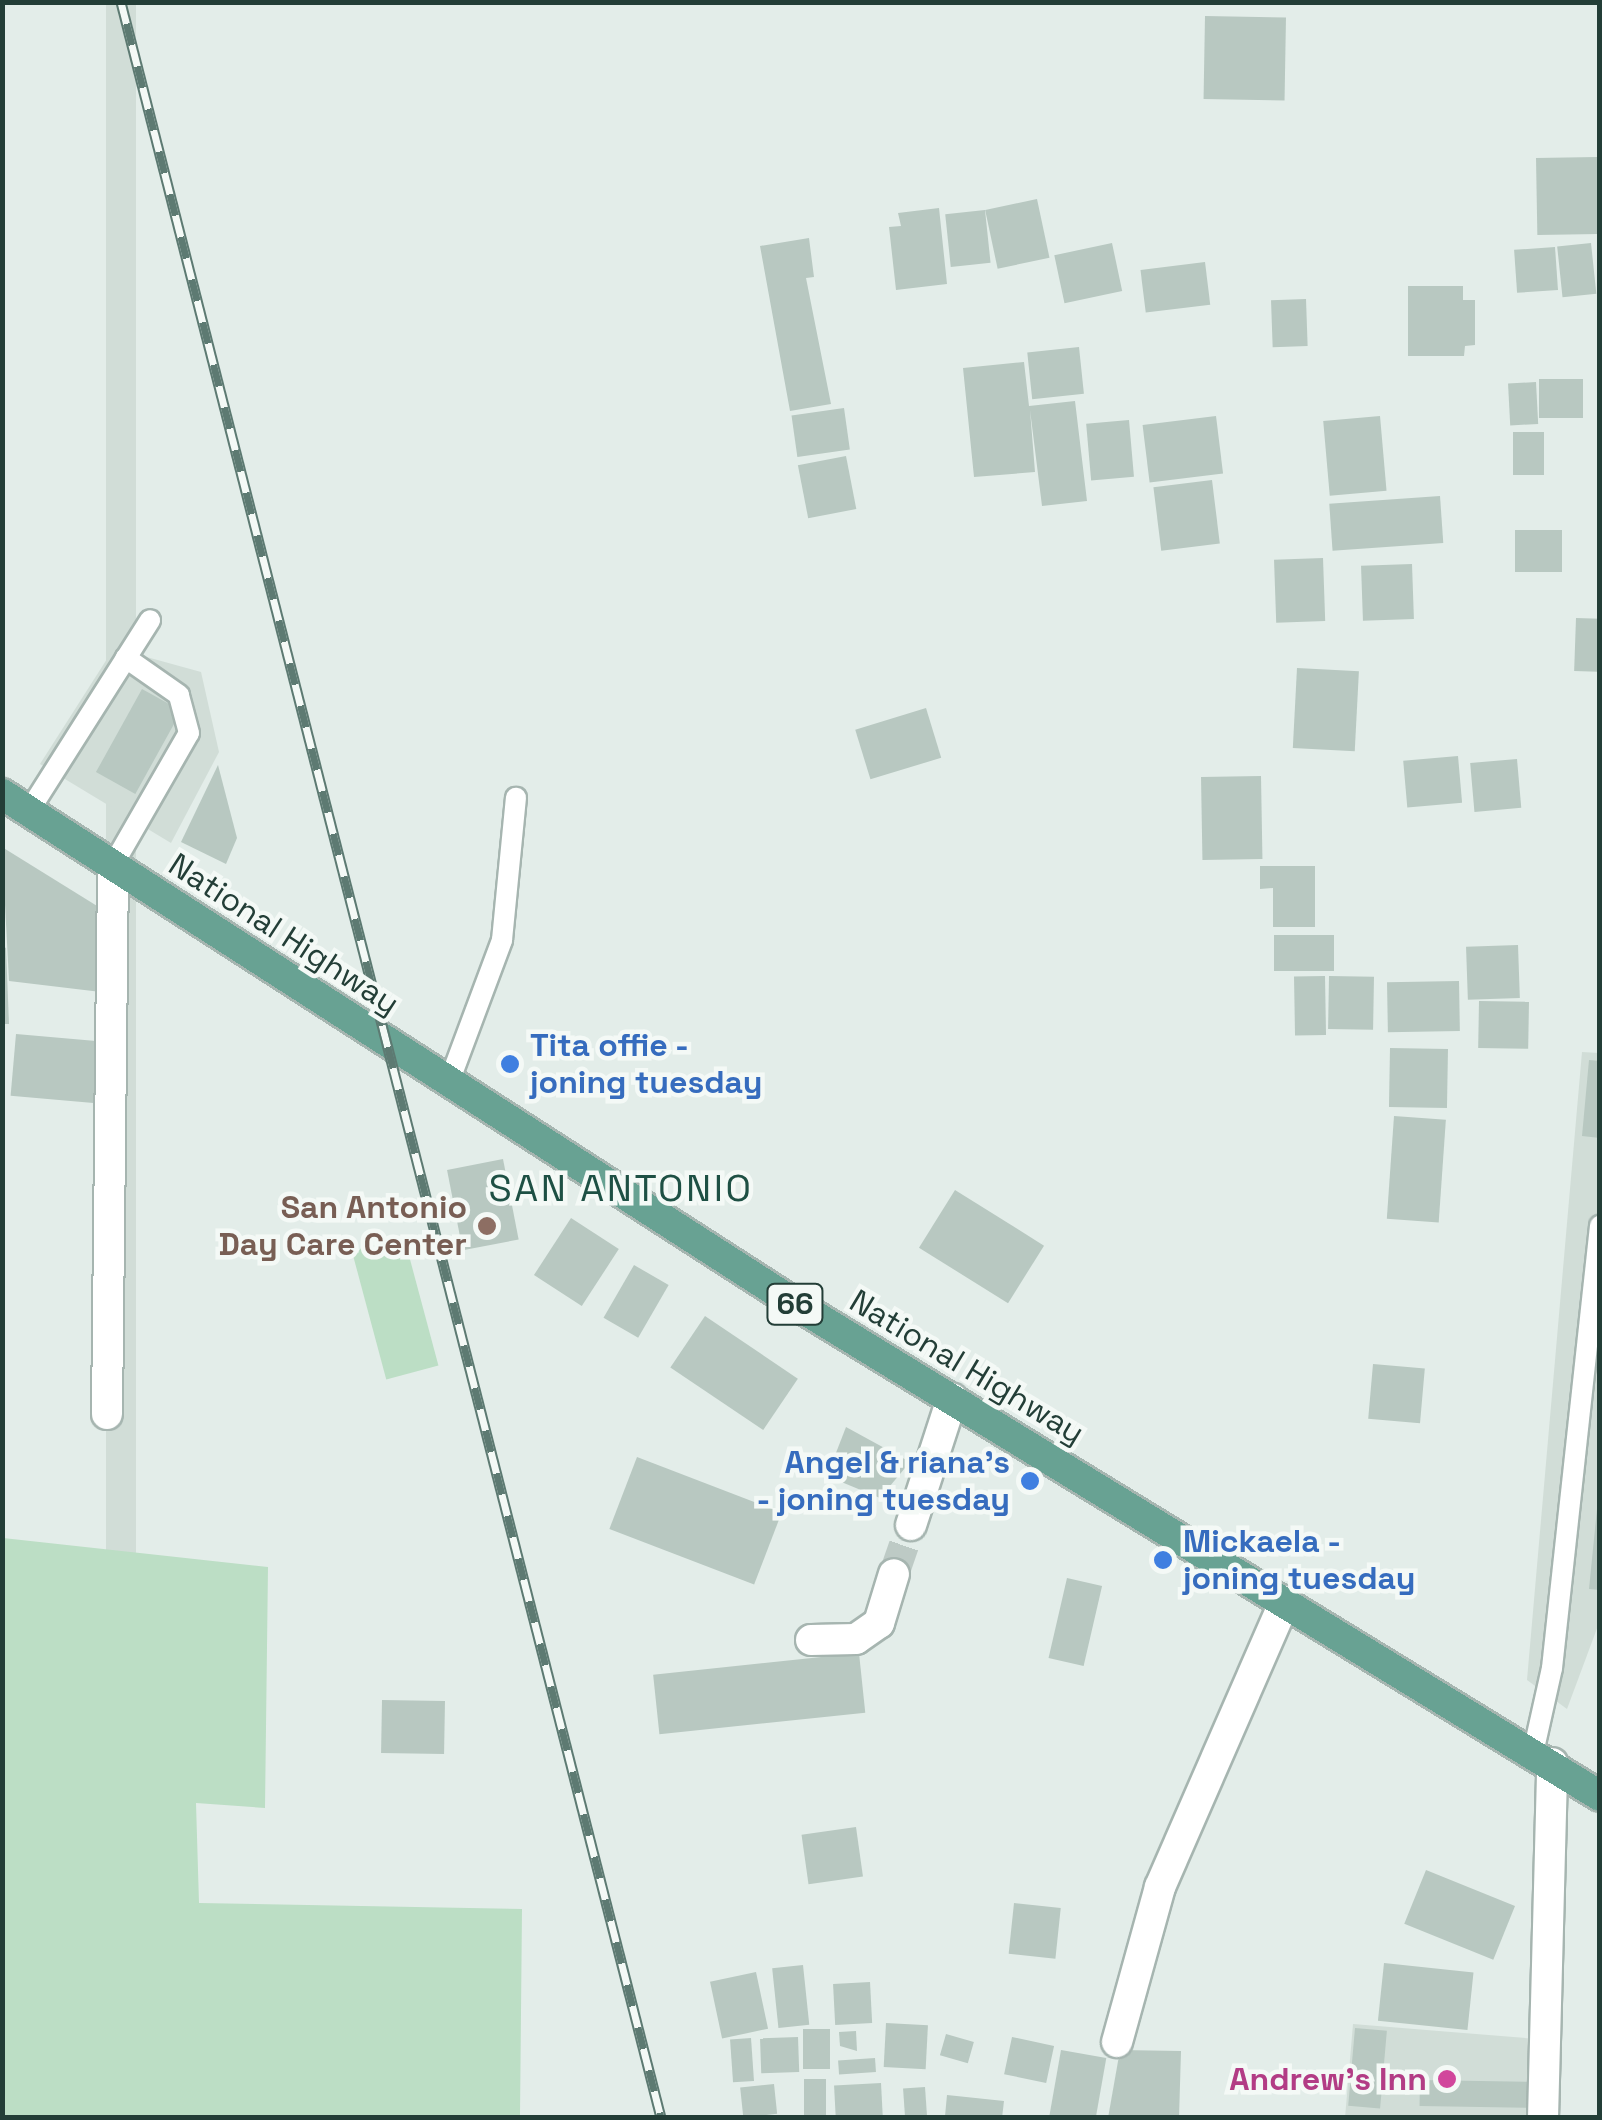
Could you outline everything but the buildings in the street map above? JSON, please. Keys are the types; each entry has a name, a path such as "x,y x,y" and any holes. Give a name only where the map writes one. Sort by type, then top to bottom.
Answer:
{"main road":[{"name":"National Highway","path":"2,794 952,1399 1600,1796"}],"street":[{"path":"106,1414 113,865"},
{"path":"912,1525 952,1399"},
{"path":"811,1640 856,1639 879,1623 894,1574"},
{"path":"1117,2042 1160,1887 1285,1600"},
{"path":"1543,1758 1543,2118"}],"lane":[{"path":"29,811 150,620"},
{"path":"113,865 189,734 179,695 126,658"},
{"path":"450,1082 498,957 516,798"},
{"path":"1543,1758 1600,1226"}],"shaded area":[{"path":"106,3 136,3 136,2118 106,2118"},
{"path":"114,648 201,672 219,752 171,843 40,764"},
{"path":"1582,1052 1599,1053 1599,1623 1567,1709 1527,1680"},
{"name":"Andrew's Inn","path":"1353,2024 1549,2040 1544,2117 1345,2118"}],"green space":[{"path":"404,1237 438,1365 386,1379 352,1251"},
{"path":"3,1538 268,1567 265,1808 196,1803 199,1903 522,1909 520,2117 3,2117"}],"tunnel":[{"path":"894,1574 911,1525"}],"railway":[{"path":"121,2 661,2118"}],"place":[{"name":"Tita offie - joning tuesday","path":"510,1064"},
{"name":"San Antonio Day Care Center","path":"487,1226"},
{"name":"Angel & riana's - joning tuesday","path":"1030,1481"},
{"name":"Mickaela - joning tuesday","path":"1163,1560"},
{"name":"Andrew's Inn","path":"1447,2079"}],"district":[{"name":"SAN ANTONIO","path":"621,1189"}]}
